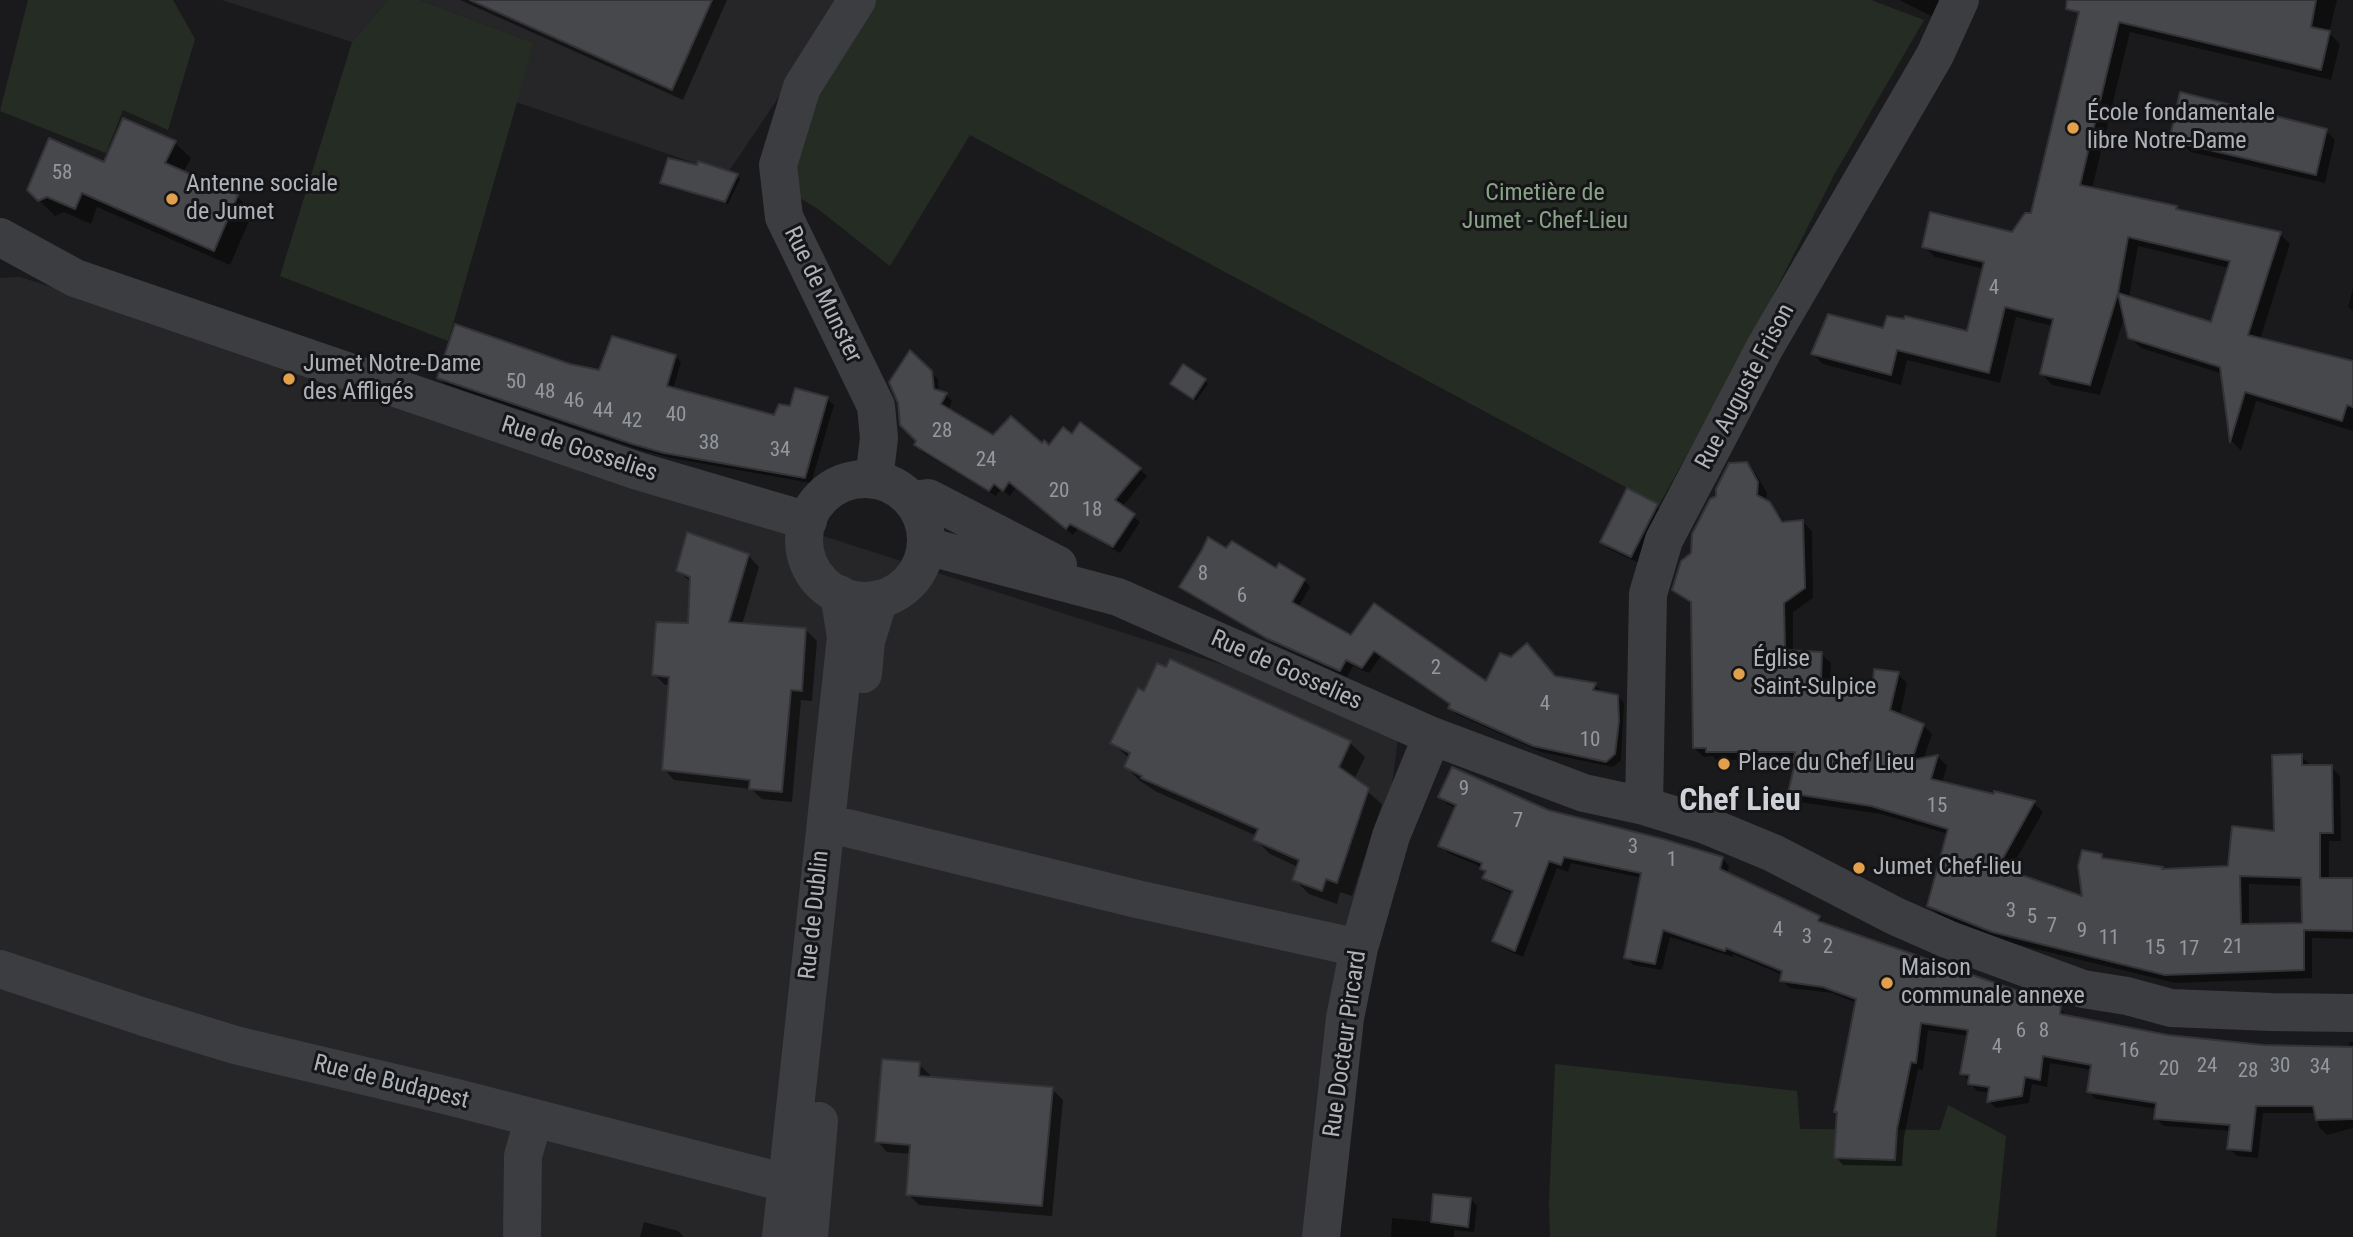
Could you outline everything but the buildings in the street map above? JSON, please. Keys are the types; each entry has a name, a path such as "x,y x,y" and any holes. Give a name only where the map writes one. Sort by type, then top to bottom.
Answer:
{"street":[{"name":"Rue de Munster","path":"857,0 802,87 778,165 784,217 876,406 879,438 874,480"},
{"name":"Rue Auguste Frison","path":"1644,807 1648,594 1664,540 1765,346 1936,55 1960,0"},
{"name":"Rue de Gosselies","path":"3,245 75,278 638,471 808,521"},
{"path":"863,478 884,481 902,490 911,500 925,525 926,546 921,565 909,583 892,595 858,600 827,587 813,571 805,551 805,530 811,512 824,495 842,483 863,478"},
{"path":"911,500 928,498 1118,597"},
{"name":"Rue de Gosselies","path":"926,546 1118,597 1432,736 1561,786 1644,807"},
{"name":"Rue de Dublin","path":"782,1237 846,637 839,594"},
{"name":"Rue de Dublin","path":"809,1237 866,641 879,599"},
{"name":"Rue Docteur Pircard","path":"1321,1237 1345,1018 1359,948 1391,836 1432,736"},
{"path":"1644,807 1703,824 1773,853 1895,916 1947,939 2083,989 2171,1007 2353,1013"},
{"path":"847,828 1137,899 1359,948"},
{"name":"Rue de Budapest","path":"0,969 235,1045 786,1183"},
{"path":"522,1237 523,1156 534,1118"}],"shaded area":[{"path":"222,0 388,0 352,42"},
{"path":"420,0 844,0 727,174 516,102 534,43"},
{"path":"20,277 1400,722 1334,1237 0,1237 0,278"}],"green space":[{"path":"28,0 173,0 195,39 168,130 123,110 106,153 0,111"},
{"path":"388,0 420,0 534,43 448,341 280,276 352,42"},
{"name":"Cimetière de Jumet - Chef-Lieu","path":"875,0 1871,0 1924,20 1834,175 1749,343 1659,505 970,135 890,266 818,209 780,186 824,74"},
{"path":"1555,1064 1797,1091 1800,1129 1940,1130 1948,1105 2006,1136 1996,1237 1550,1237"}],"place":[{"name":"École fondamentale libre Notre-Dame","path":"2073,128"},
{"name":"Antenne sociale de Jumet","path":"172,199"},
{"name":"Jumet Notre-Dame des Affligés","path":"289,379"},
{"name":"Église Saint-Sulpice","path":"1739,674"},
{"name":"Place du Chef Lieu","path":"1724,764"},
{"name":"Jumet Chef-lieu","path":"1859,868"},
{"name":"Maison communale annexe","path":"1887,983"}],"district":[{"name":"Chef Lieu","path":"1740,802"}]}
